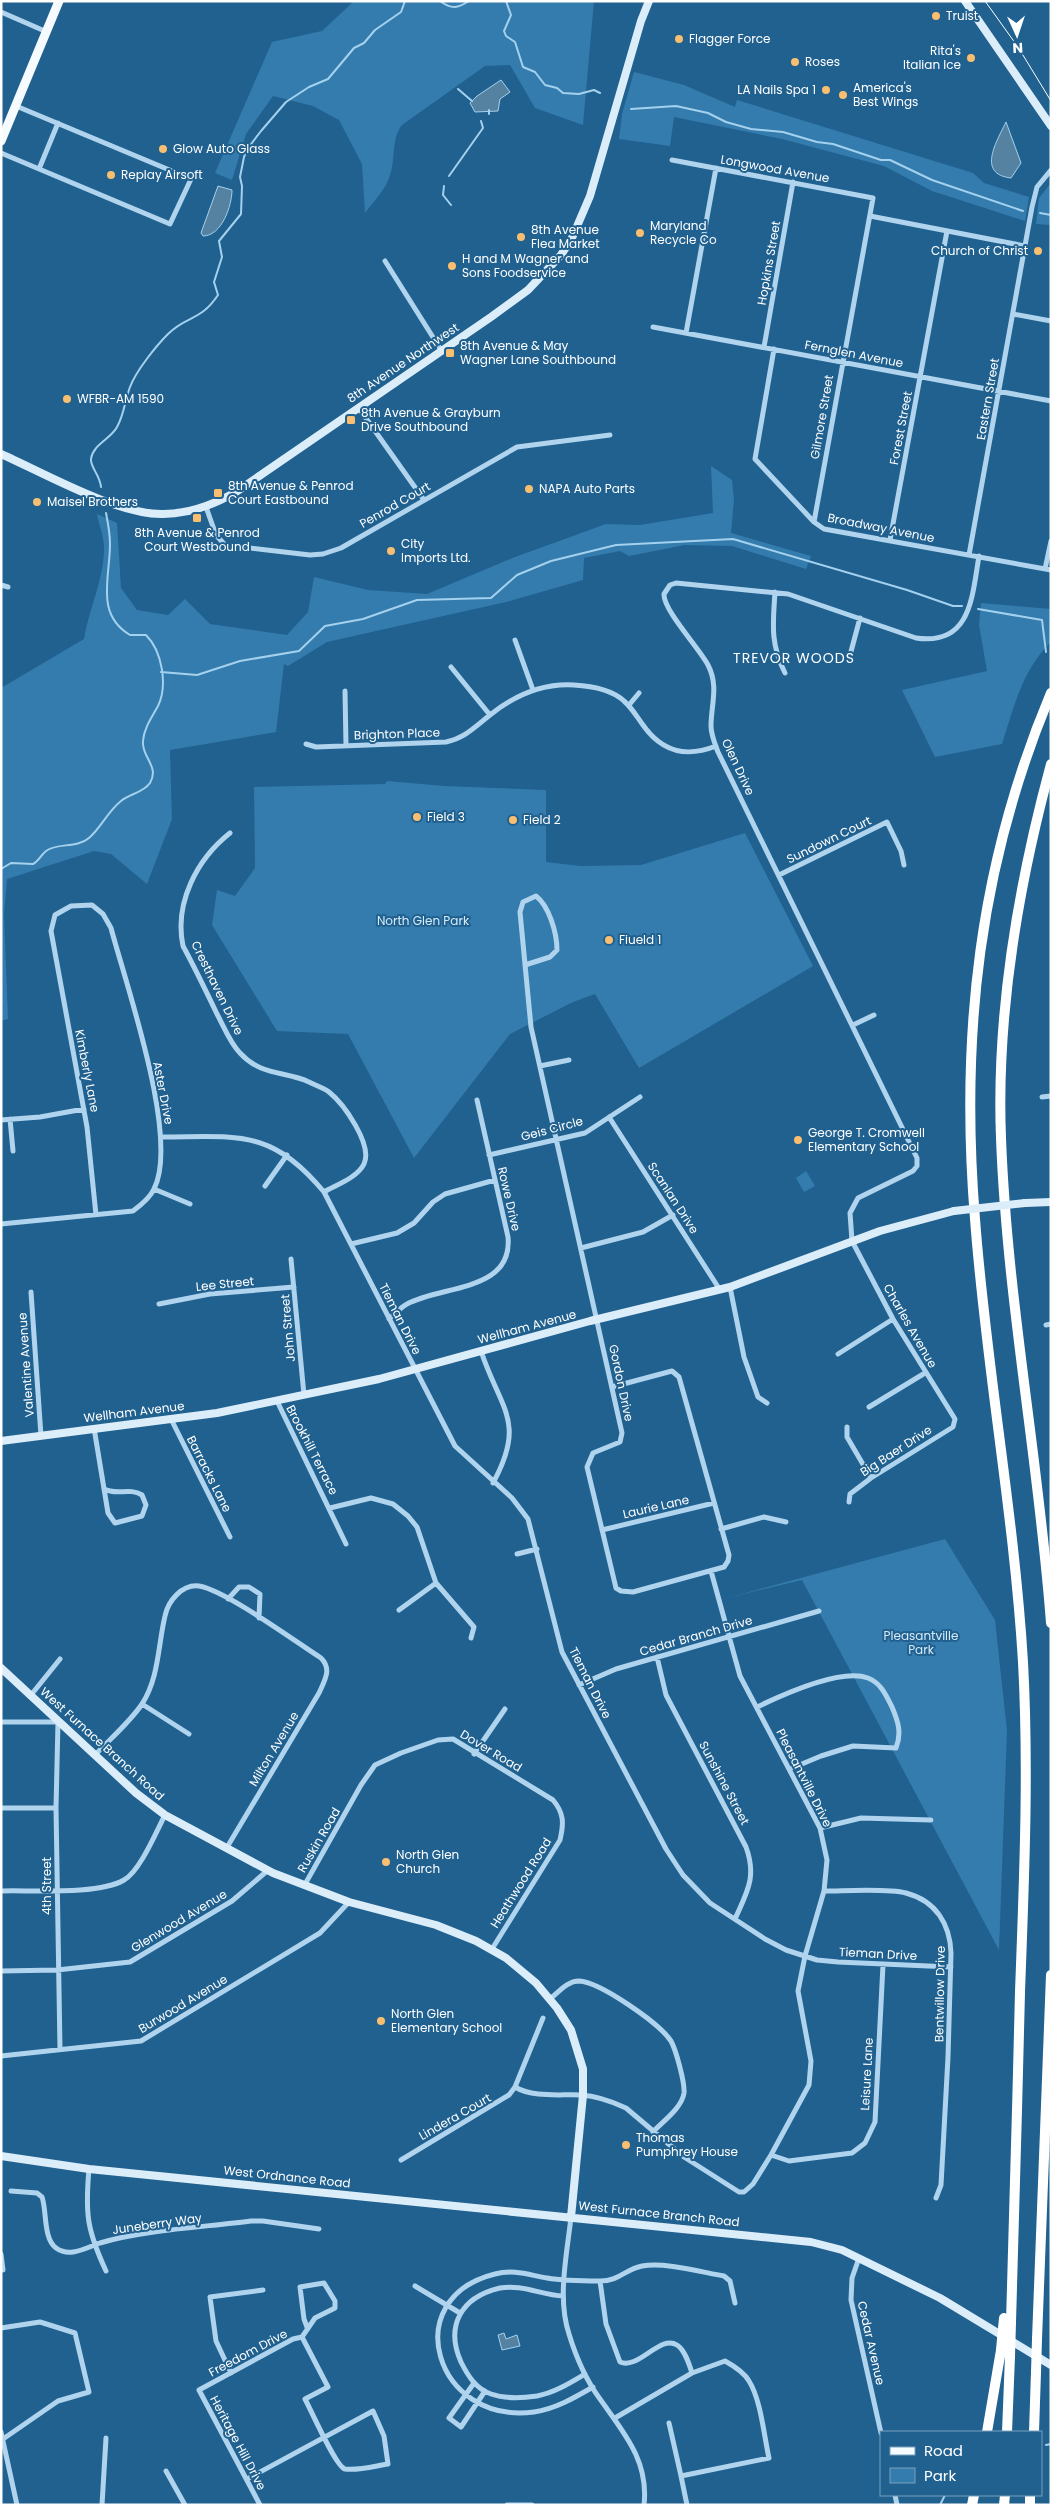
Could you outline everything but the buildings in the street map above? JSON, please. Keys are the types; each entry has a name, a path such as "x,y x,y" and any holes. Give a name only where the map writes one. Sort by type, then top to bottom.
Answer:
{"highway":[{"path":"1007,2431 1010,2356 1008,2320 1026,1802 1025,1705 1016,1582 975,1222 970,1136 971,1055 982,936 997,856 1022,765 1051,693"},
{"path":"1051,764 1027,862 1013,941 1003,1039 1001,1136 1006,1222 1051,1623"},
{"path":"1034,2431 1051,1974"},
{"path":"987,2431 1000,2350 1008,2320"}],"main road":[{"path":"1,141 59,1"}],"street":[{"name":"8th Avenue Northwest","path":"1,454 125,508 163,514 206,507 236,492 528,290 561,254 572,238 590,196 640,21 649,1"},
{"path":"965,1 1051,126"},
{"path":"1,12 47,32"},
{"path":"1,153 170,224 191,179 16,106"},
{"path":"39,169 58,123"},
{"name":"Longwood Avenue","path":"672,160 873,198"},
{"path":"686,333 716,168"},
{"name":"Eastern Street","path":"969,555 1036,191 1041,180 1051,170"},
{"name":"Hopkins Street","path":"764,347 793,182"},
{"name":"Gilmore Street","path":"814,522 873,198"},
{"path":"870,216 1025,246"},
{"name":"Forest Street","path":"890,540 946,231"},
{"path":"385,261 441,350"},
{"path":"1013,314 1051,321"},
{"name":"Fernglen Avenue","path":"653,327 1051,401"},
{"name":"Broadway Avenue","path":"774,349 755,459 814,522 824,529 1048,569"},
{"path":"358,407 424,500"},
{"name":"Penrod Court","path":"206,507 216,534 226,545 323,554 341,548 518,447 610,435"},
{"path":"1048,569 1051,542"},
{"name":"Olen Drive","path":"852,1242 850,1213 855,1202 863,1194 913,1171 918,1161 853,1024 716,746 712,730 715,694 711,672 701,653 667,606 664,598 665,591 670,585 676,583 794,595 916,638 931,639 949,634 963,622 968,613 979,556"},
{"path":"1,584 8,587"},
{"path":"776,592 772,635 775,654 785,673"},
{"path":"849,659 860,618"},
{"path":"516,640 533,690"},
{"path":"451,667 490,714"},
{"name":"Brighton Place","path":"306,744 316,747 446,742 464,736 490,714 514,699 533,690 562,685 591,687 612,693 629,705 653,738 669,748 693,753 716,746"},
{"path":"345,691 346,746"},
{"path":"629,705 639,693"},
{"name":"Sundown Court","path":"779,875 887,822 901,851 904,865"},
{"name":"Cresthaven Drive","path":"230,833 216,844 192,877 182,914 180,931 183,946 228,1035 240,1053 255,1066 275,1074 307,1081 330,1092 348,1114 360,1134 366,1150 364,1163 357,1173 324,1192"},
{"name":"Gordon Drive","path":"525,965 550,957 557,950 557,941 546,909 542,901 536,896 523,902 520,912 525,965 531,1027 622,1433 620,1442 593,1453 587,1467 616,1588 621,1591 633,1592 711,1571"},
{"name":"Aster Drive","path":"51,931 55,915 71,906 92,905 103,914 111,928 153,1083 162,1137 154,1189"},
{"name":"Kimberly Lane","path":"51,931 84,1109 96,1215"},
{"path":"853,1024 874,1015"},
{"path":"540,1066 569,1060"},
{"path":"1042,1097 1051,1096"},
{"name":"Geis Circle","path":"489,1155 585,1133 640,1097"},
{"name":"Rowe Drive","path":"389,1319 408,1304 484,1280 498,1271 509,1248 476,1100"},
{"path":"1,1120 40,1118 84,1109"},
{"name":"Scanlan Drive","path":"609,1117 720,1290"},
{"path":"10,1119 13,1151"},
{"name":"Tieman Drive","path":"162,1137 237,1137 258,1141 287,1155 308,1173 324,1192 414,1370 455,1446 512,1498 528,1519 562,1652 666,1850 696,1890 710,1903 765,1939 786,1950 805,1956 838,1962 951,1967"},
{"path":"265,1186 287,1155"},
{"path":"351,1244 397,1233 414,1223 433,1202 445,1194 495,1180"},
{"path":"1,1224 133,1211 154,1189 190,1204"},
{"name":"Wellham Avenue","path":"1,1441 94,1428 171,1420 277,1401 414,1370 597,1319 720,1290 902,1224 954,1211 1051,1202"},
{"path":"581,1248 643,1232 673,1215"},
{"name":"Charles Avenue","path":"852,1242 925,1373 955,1419"},
{"name":"John Street","path":"291,1259 304,1395"},
{"name":"Lee Street","path":"159,1304 210,1294 294,1287"},
{"path":"730,1287 744,1357 758,1397 767,1403"},
{"name":"Valentine Avenue","path":"31,1292 41,1436"},
{"path":"838,1354 894,1319"},
{"path":"481,1351 489,1376 506,1407 510,1430 509,1446 504,1464 494,1483"},
{"path":"612,1387 672,1372 676,1373 721,1528 728,1561 724,1567 711,1571"},
{"path":"869,1408 925,1373"},
{"name":"Brookhill Terrace","path":"277,1401 346,1544"},
{"name":"Big Baer Drive","path":"849,1502 850,1494 871,1478 953,1427 955,1419"},
{"name":"Barracks Lane","path":"171,1420 230,1537"},
{"path":"847,1427 847,1437 871,1478"},
{"path":"94,1428 104,1489 108,1513 115,1523 140,1518 145,1511 145,1500 137,1492 132,1490 114,1493 104,1489"},
{"path":"330,1508 371,1498 393,1504 417,1527 436,1583 474,1627 471,1638"},
{"name":"Laurie Lane","path":"602,1530 714,1503"},
{"path":"721,1528 764,1517 786,1522"},
{"path":"517,1554 537,1549"},
{"name":"Pleasantville Drive","path":"583,2095 615,2102 626,2108 684,2157 739,2192 750,2189 771,2155 809,2084 811,2061 798,1991 805,1956 824,1891 828,1860 820,1828 740,1676 711,1571"},
{"path":"398,1610 436,1583"},
{"path":"95,1755 142,1704 154,1674 168,1604 176,1594 198,1586 228,1599 259,1618 260,1594 249,1587 239,1587 228,1599"},
{"name":"Cedar Branch Drive","path":"579,1685 616,1669 820,1611"},
{"name":"Milton Avenue","path":"226,1849 323,1685 328,1672 327,1666 321,1658 259,1618"},
{"name":"Sunshine Street","path":"657,1657 666,1695 746,1847 752,1864 751,1882 735,1919"},
{"path":"31,1695 60,1659"},
{"name":"West Furnace Branch Road","path":"1,1668 136,1793 165,1815 267,1870 349,1902 436,1925 492,1949 523,1971 550,1999 564,2019 576,2043 583,2069 583,2095 571,2217 793,2239 826,2245 859,2258 940,2298 1051,2365"},
{"path":"757,1707 790,1691 853,1676 868,1678 878,1685 888,1699 897,1718 899,1728 900,1739 896,1748 854,1746 821,1756 790,1769"},
{"path":"142,1704 189,1734"},
{"path":"474,1754 505,1709"},
{"path":"1,1722 58,1722"},
{"name":"4th Street","path":"58,1722 56,1808 57,1970 60,2050"},
{"name":"Dover Road","path":"352,1805 375,1765 401,1752 438,1740 453,1739 474,1754 553,1800"},
{"name":"Heathwood Road","path":"492,1949 560,1840 564,1826 562,1811 553,1800"},
{"name":"Ruskin Road","path":"304,1886 352,1805"},
{"path":"1,1808 56,1808"},
{"path":"1,1891 94,1888 125,1880 135,1870 165,1815"},
{"path":"820,1828 861,1818 931,1820"},
{"name":"Glenwood Avenue","path":"1,1970 57,1970 130,1962 232,1901 267,1870"},
{"name":"Bentwillow Drive","path":"824,1891 906,1893 932,1907 945,1922 950,1940 951,1967 941,2185 936,2198"},
{"name":"Burwood Avenue","path":"1,2056 140,2041 320,1933 349,1902"},
{"name":"Leisure Lane","path":"771,2155 789,2161 810,2159 852,2153 865,2143 875,2122 883,1965"},
{"path":"550,1999 570,1983 580,1981 593,1984 652,2022 671,2042 678,2063 684,2094 678,2105 653,2132"},
{"name":"Lindera Court","path":"401,2160 503,2100 515,2087 543,2018"},
{"path":"515,2087 528,2092 583,2095"},
{"name":"West Ordnance Road","path":"1,2156 89,2169 571,2217"},
{"path":"89,2169 86,2214 94,2245 106,2271"},
{"name":"Juneberry Way","path":"11,2191 37,2193 42,2197 48,2235 56,2248 66,2252 77,2252 120,2238 251,2221 319,2229"},
{"path":"571,2217 563,2296 568,2332 585,2374 630,2441 642,2467 644,2505"},
{"path":"1,2254 4,2270"},
{"name":"Cedar Avenue","path":"859,2258 852,2278 850,2300 881,2431"},
{"path":"593,2387 557,2406 533,2412 504,2413 478,2404 465,2395 451,2378 440,2352 438,2329 447,2305 455,2295 473,2282 496,2273 520,2272 564,2279 600,2281 618,2279 640,2266 653,2265 724,2276 730,2281 735,2304"},
{"path":"600,2281 606,2324 620,2362 629,2363 637,2360 664,2344 670,2343 678,2346 683,2352 692,2373"},
{"path":"302,2337 307,2327 315,2318 335,2308 335,2301 324,2283 300,2287 304,2319 307,2327"},
{"path":"416,2286 460,2313"},
{"path":"563,2296 547,2295 519,2287 502,2288 477,2298 460,2313 455,2326 454,2345 466,2373 474,2384 485,2391 501,2397 538,2396 552,2392 585,2374"},
{"path":"232,2373 216,2341 210,2297 263,2290"},
{"path":"1,2328 40,2322 75,2332 88,2392 58,2402 3,2439"},
{"name":"Freedom Drive","path":"199,2390 294,2339 302,2337 328,2387 305,2398 324,2437"},
{"path":"615,2418 692,2373 725,2361 738,2368 749,2380 754,2393 769,2458 681,2476"},
{"path":"474,2384 449,2418 462,2427 485,2391"},
{"name":"Heritage Hill Drive","path":"199,2390 260,2505"},
{"path":"247,2479 324,2437 373,2411 384,2436 388,2464 343,2468 324,2437"},
{"path":"669,2423 687,2505"},
{"path":"1,2432 17,2505"},
{"path":"102,2505 106,2438"},
{"path":"166,2471 185,2505"},
{"path":"507,2505 532,2505"}],"green space":[{"path":"354,1 594,1 583,125 535,108 510,65 485,66 402,125 396,136 391,171 387,182 365,213 362,164 339,120 313,106 273,96 246,134 232,180 215,173 272,42 322,31"},
{"path":"634,72 684,85 735,107 737,100 973,173 984,183 1029,197 1025,221 932,191 884,166 782,139 674,117 670,146 619,139 622,114"},
{"path":"1051,183 1051,225 1036,224 1039,198"},
{"path":"711,466 732,480 734,500 731,533 811,556 806,569 732,546 685,545 629,556 620,551 584,558 583,580 506,602 327,642 288,666 284,664 276,732 170,750 172,819 147,884 111,854 94,851 7,879 4,915 8,1019 1,1021 1,688 84,639 102,571 104,544 97,514 117,523 121,588 137,610 168,615 185,599 210,624 287,635 308,612 314,577 368,590 427,594 515,557 606,524 640,525 713,513"},
{"path":"981,603 1051,609 1051,642 1041,653 1026,677 1015,703 1002,744 935,757 902,690 987,671 979,625"},
{"name":"North Glen Park","path":"387,781 444,786 546,790 546,862 580,866 641,865 745,833 813,966 639,1068 595,994 573,1002 510,1034 414,1158 348,1034 277,1031 212,925 217,890 235,896 255,868 254,787 385,784"},
{"path":"806,1171 815,1186 804,1192 796,1178"},
{"name":"Pleasantville Park","path":"945,1539 995,1620 1007,1731 999,1950 802,1580 727,1598"}],"shaded area":[{"path":"501,80 510,92 500,99 498,111 475,112 470,103"},
{"path":"1006,122 1021,163 1011,178 1000,175 994,170 992,164 994,147"},
{"path":"218,186 232,190 228,211 225,219 216,231 210,235 203,236 201,233"},
{"path":"504,2333 506,2339 517,2335 520,2346 502,2350 498,2335"}],"waterway":[{"path":"101,487 91,462 92,454 117,427 130,387 141,366 168,334 205,310 218,295 214,282 222,257 219,241 241,214 242,186 240,177 248,148 286,102 309,87 328,79 354,48 364,43 375,30 401,12 405,1"},
{"path":"440,1 452,7 469,1"},
{"path":"506,1 511,15 504,31 506,36 515,42 523,67 535,72 545,85 557,88 563,93 579,94 594,90 600,93"},
{"path":"458,89 472,101"},
{"path":"631,109 676,106 708,113 726,122 751,129 783,132 817,142 833,144 881,160 890,160 932,180 1023,211"},
{"path":"449,176 483,128 481,121"},
{"path":"444,186 443,195 451,205"},
{"path":"1040,213 1051,215"},
{"path":"1,869 11,863 33,864 51,848 78,843 89,838 116,805 144,789 150,783 152,777 152,766 143,747 143,741 147,727 161,698 163,688 162,669 152,642 146,635 130,635 112,617 108,606 107,582 110,544 106,513"},
{"path":"161,672 197,675 240,661 299,651 325,626 363,619 417,600 491,598 517,575 551,561 616,545 733,539 907,590 953,606 962,606"},
{"path":"978,609 1042,620 1046,652"},
{"path":"1046,2445 1051,2444"},
{"path":"940,2505 944,2496"}],"tram line":[{"path":"985,1 1018,47 1051,101"}],"place":[{"name":"Truist","path":"936,16"},
{"name":"Flagger Force","path":"679,39"},
{"name":"Rita's Italian Ice","path":"971,58"},
{"name":"Roses","path":"795,62"},
{"name":"LA Nails Spa 1","path":"826,90"},
{"name":"America's Best Wings","path":"843,95"},
{"name":"Glow Auto Glass","path":"163,149"},
{"name":"Replay Airsoft","path":"111,175"},
{"name":"Maryland Recycle Co","path":"640,233"},
{"name":"8th Avenue Flea Market","path":"521,237"},
{"name":"Church of Christ","path":"1038,251"},
{"name":"H and M Wagner and Sons Foodservice","path":"452,266"},
{"name":"8th Avenue & May Wagner Lane Southbound","path":"450,353"},
{"name":"WFBR-AM 1590","path":"67,399"},
{"name":"8th Avenue & Grayburn Drive Southbound","path":"351,420"},
{"name":"NAPA Auto Parts","path":"529,489"},
{"name":"8th Avenue & Penrod Court Eastbound","path":"218,493"},
{"name":"Maisel Brothers","path":"37,502"},
{"name":"8th Avenue & Penrod Court Westbound","path":"197,518"},
{"name":"City Imports Ltd.","path":"391,551"},
{"name":"Field 3","path":"417,817"},
{"name":"Field 2","path":"513,820"},
{"name":"Fiueld 1","path":"609,940"},
{"name":"George T. Cromwell Elementary School","path":"798,1140"},
{"name":"North Glen Church","path":"386,1862"},
{"name":"North Glen Elementary School","path":"381,2021"},
{"name":"Thomas Pumphrey House","path":"626,2145"}],"district":[{"name":"TREVOR WOODS","path":"794,658"}]}
